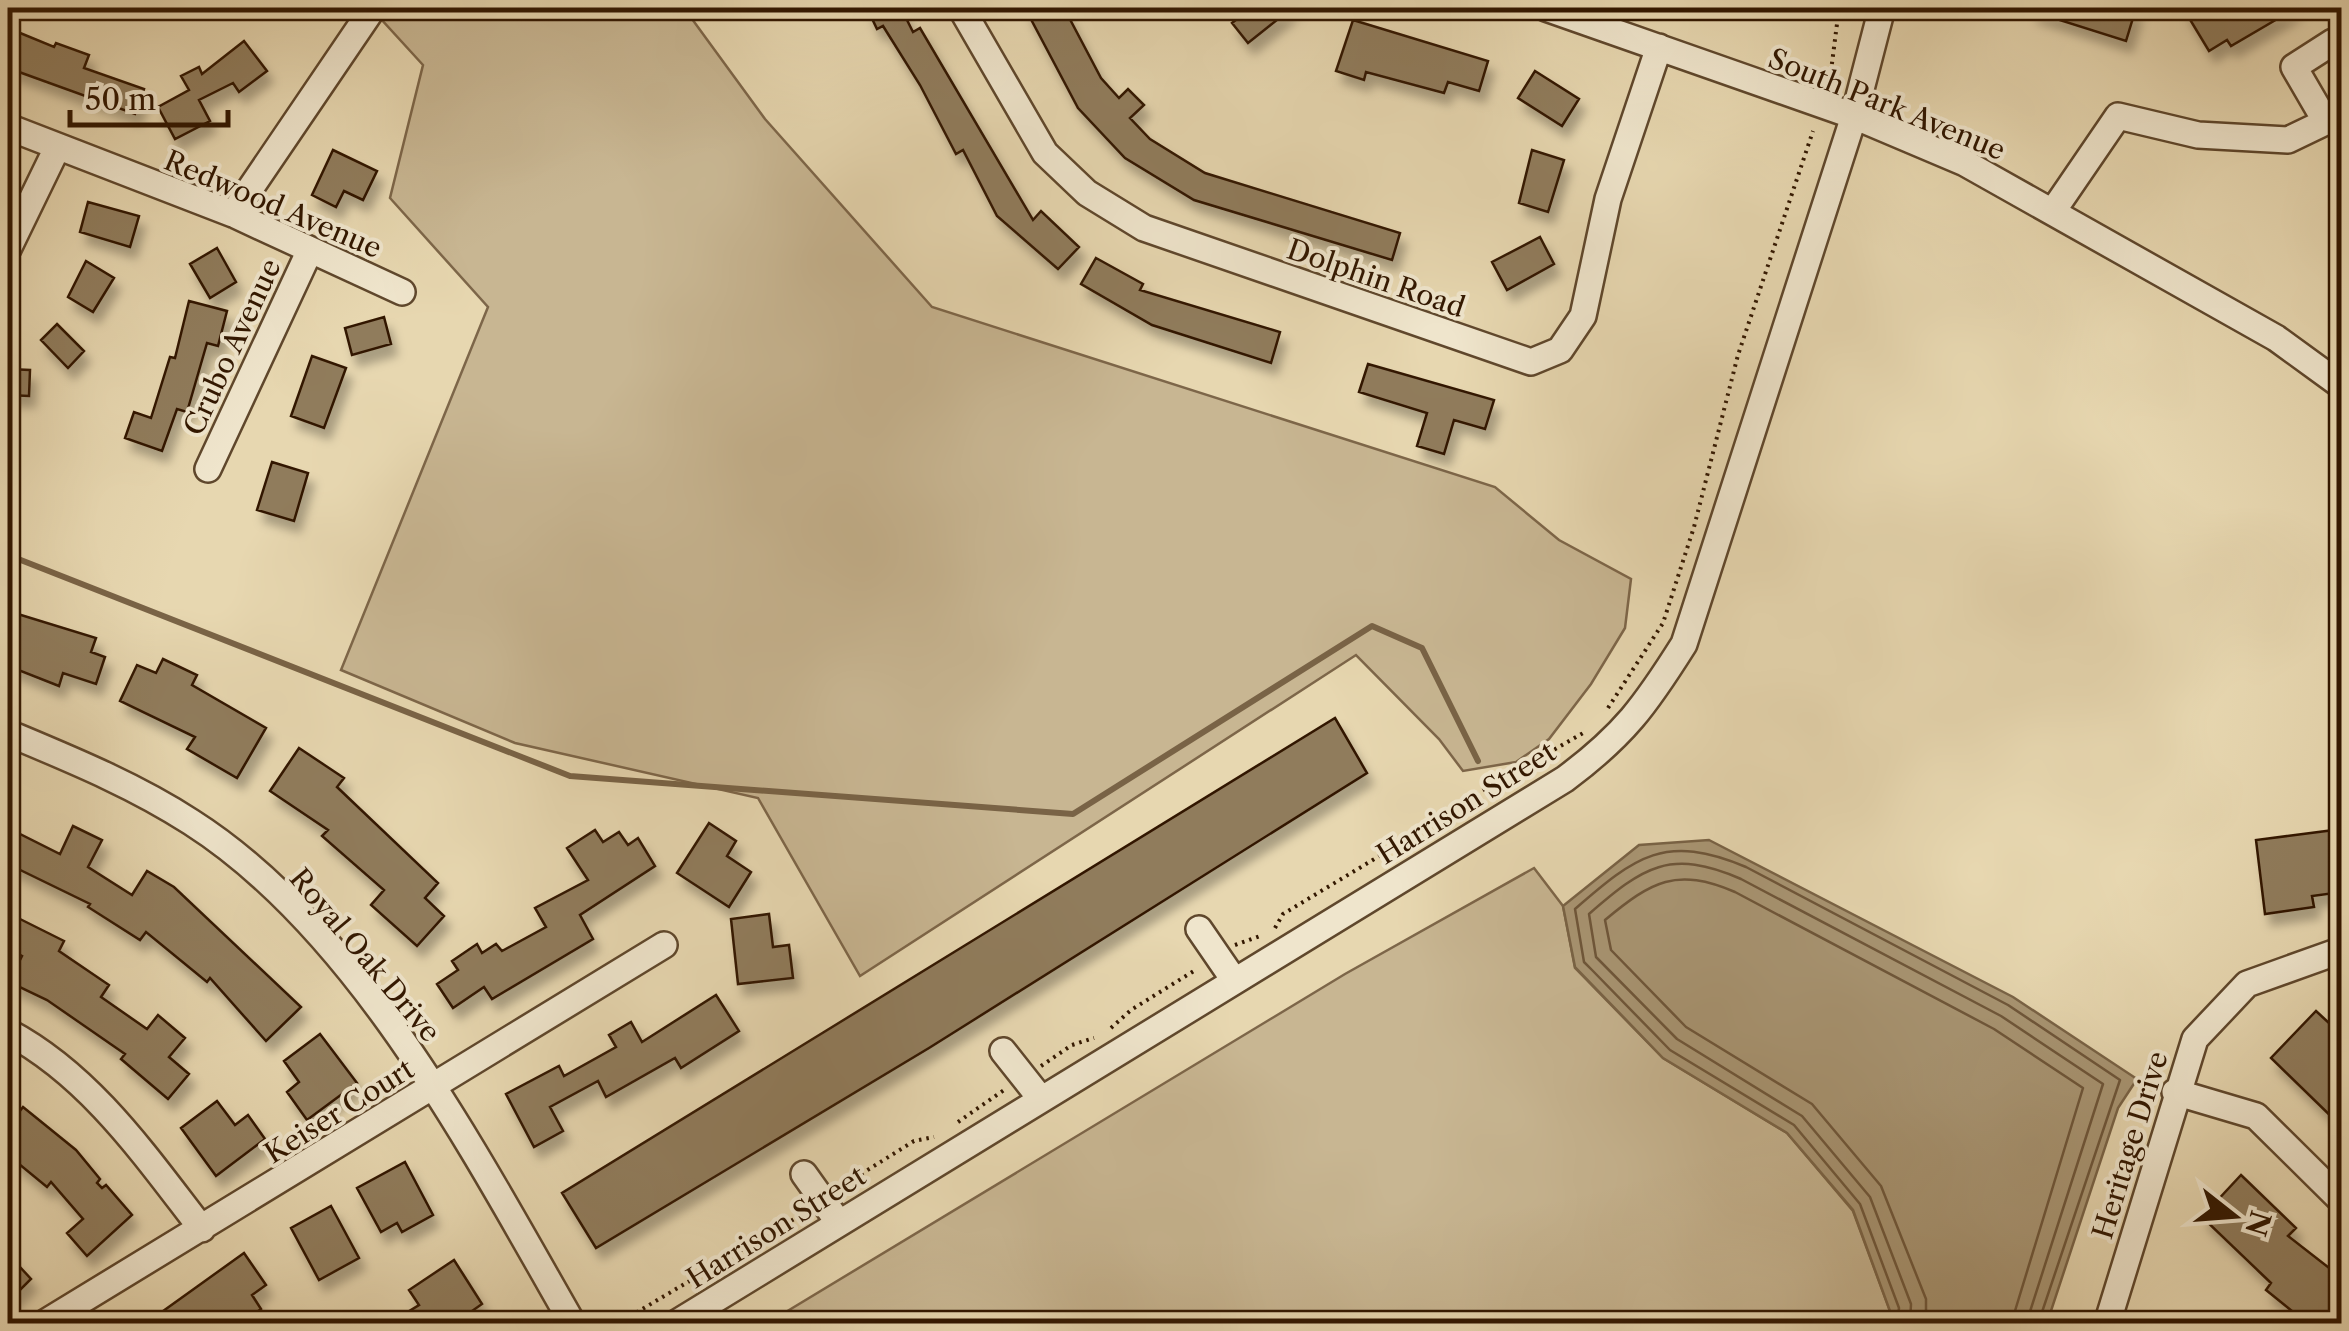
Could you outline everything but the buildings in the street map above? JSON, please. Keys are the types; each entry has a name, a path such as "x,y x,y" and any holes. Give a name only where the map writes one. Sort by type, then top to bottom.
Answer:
{"street":[{"path":"233,214 373,8"},
{"name":"Dolphin Road","path":"961,8 1044,153 1087,193 1144,228 1531,362 1550,356 1569,342 1582,316 1608,199 1658,48"},
{"name":"South Park Avenue","path":"1546,8 1854,116 1964,163 2276,338 2342,386"},
{"name":"Harrison Street","path":"675,1324 1565,779 1610,745 1641,714 1684,644 1854,116 1882,8"},
{"path":"2053,211 2118,116 2198,135 2288,140 2334,118 2294,66 2333,42"},
{"name":"Redwood Avenue","path":"8,126 233,214 402,292"},
{"path":"8,249 57,148"},
{"name":"Crubo Avenue","path":"208,469 310,250"},
{"name":"Royal Oak Drive","path":"8,733 146,796 229,850 295,910 436,1086 573,1324"},
{"path":"1199,930 1234,980"},
{"name":"Keiser Court","path":"44,1324 664,945"},
{"name":"Heritage Drive","path":"2107,1324 2175,1092 2195,1040 2247,984 2342,950"},
{"path":"8,1032 54,1062 89,1092 202,1229"},
{"path":"1004,1051 1041,1099"},
{"path":"2175,1092 2256,1116 2342,1202"},
{"path":"804,1174 839,1223"}],"path":[{"path":"1830,79 1839,8"},
{"path":"1608,709 1664,623 1694,527 1738,355 1813,131"},
{"path":"957,1123 1072,1044 1102,1036 1131,1010 1237,943 1272,933 1283,914 1386,852 1429,834 1464,801 1598,724"},
{"path":"617,1324 749,1243 782,1229 914,1141 944,1135"}],"shaded area":[{"path":"387,8 684,8 765,119 932,307 1495,487 1559,540 1631,579 1625,628 1591,684 1549,739 1516,762 1463,771 1439,739 1356,655 860,976 758,798 515,743 341,670 488,307 390,198 423,65 381,19"},
{"path":"1534,868 1563,906 1575,968 1663,1058 1787,1133 1853,1211 1890,1311 1887,1324 766,1324 1345,974"}],"water":[{"path":"1709,840 2013,997 2137,1079 2118,1108 2047,1323 1887,1323 1890,1311 1853,1210 1787,1133 1663,1058 1575,967 1563,906 1639,845"}],"waterway":[{"path":"8,555 570,776 1073,814 1372,626 1422,648 1478,761"}]}
